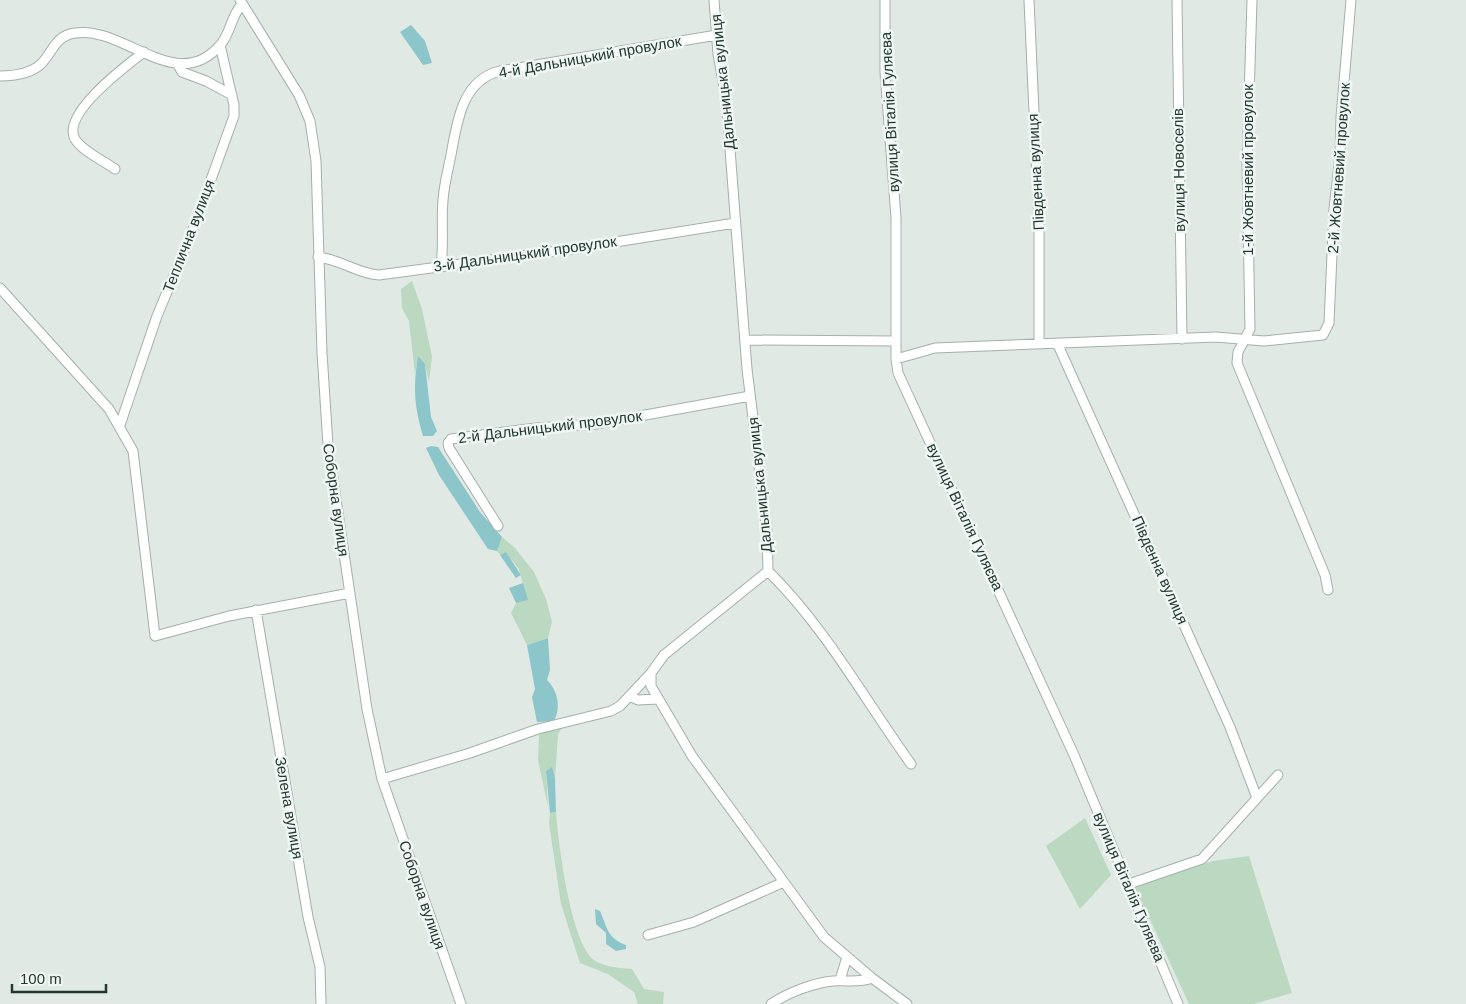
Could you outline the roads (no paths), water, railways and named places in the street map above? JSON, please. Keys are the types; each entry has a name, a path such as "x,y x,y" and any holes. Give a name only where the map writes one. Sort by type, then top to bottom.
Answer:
{"street":[{"name":"Дальницька вулиця","path":"382,779 470,753 538,729 611,711 629,696 651,673 664,654 768,572 765,511 750,396 726,98 714,0"},
{"name":"вулиця Віталія Гуляєва","path":"884,0 885,72 896,218 896,359 898,373 1074,755 1178,1004"},
{"name":"Південна вулиця","path":"1029,0 1039,224 1039,344"},
{"name":"вулиця Новоселів","path":"1177,0 1182,339"},
{"name":"1-й Жовтневий провулок","path":"1246,339 1250,329 1247,163 1252,0"},
{"name":"2-й Жовтневий провулок","path":"1246,339 1264,341 1323,335 1330,323 1334,209 1351,0"},
{"path":"0,76 17,75 36,67 57,41 76,32 88,33 178,65 204,57 220,45 241,2"},
{"name":"Соборна вулиця","path":"241,2 299,95 310,121 316,161 318,257 328,445 367,708 382,779 461,1004"},
{"name":"4-й Дальницький провулок","path":"442,266 443,198 457,123 467,95 478,81 485,76 500,71 717,35"},
{"name":"Теплична вулиця","path":"120,425 157,316 188,240 231,124 234,111 232,95 220,45"},
{"path":"115,169 80,145 74,136 73,128 87,103 98,90 144,52"},
{"path":"178,65 182,72 206,81 232,95"},
{"name":"3-й Дальницький провулок","path":"318,257 336,260 373,275 565,250 735,223"},
{"path":"0,288 103,402 120,425 134,450 155,636 256,610 350,593"},
{"path":"896,359 935,348 1058,345 1216,337 1246,339 1238,352 1239,371 1325,575 1328,590"},
{"path":"745,340 896,341"},
{"name":"Південна вулиця","path":"1058,345 1230,727 1257,798"},
{"name":"2-й Дальницький провулок","path":"498,526 450,448 448,443 451,439 536,428 596,424 750,396"},
{"path":"768,572 818,631 856,682 911,764"},
{"name":"Зелена вулиця","path":"256,610 308,917 320,967 320,1004"},
{"path":"651,673 651,686 692,756 824,937 872,978 907,1004"},
{"path":"629,696 638,700 657,698"},
{"path":"1129,884 1202,859 1278,774"},
{"path":"648,934 694,922 784,882"},
{"path":"840,980 847,957"},
{"path":"770,1004 812,986 840,980 854,982 872,978"}],"water":[{"path":"411,25 425,41 432,63 423,65 400,32"},
{"path":"418,356 425,364 431,417 437,431 433,436 423,436 418,415 415,378"},
{"path":"431,446 438,447 480,512 502,537 497,551 488,549 439,475 426,448"},
{"path":"506,552 521,575 516,578 500,555"},
{"path":"523,583 528,600 516,603 509,588"},
{"path":"548,638 550,670 547,680 554,689 558,705 554,721 537,722 532,697 535,689 527,645"},
{"path":"552,767 555,778 556,812 550,813 546,771"},
{"path":"595,909 600,911 611,935 626,945 626,949 616,951 606,944 606,933 596,924"}]}
